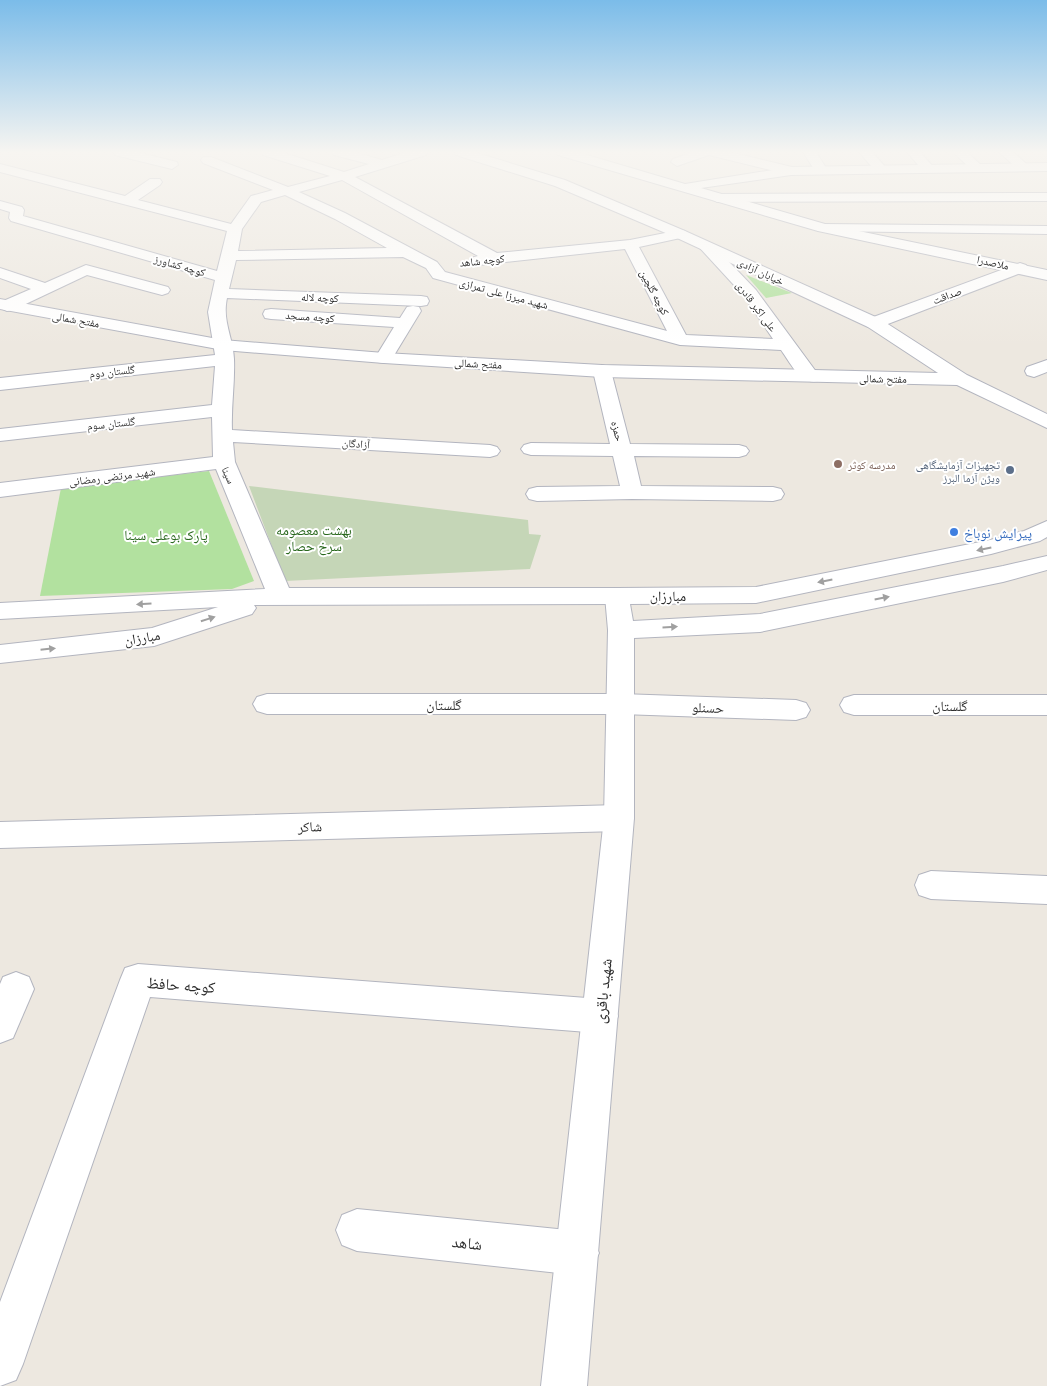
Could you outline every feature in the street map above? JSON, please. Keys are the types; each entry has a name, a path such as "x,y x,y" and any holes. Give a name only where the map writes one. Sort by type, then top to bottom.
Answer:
{"street":[{"name":"کوچه کشاورز","path":"16,217 222,286"},
{"path":"187,217 235,229"},
{"path":"235,313 216,312 235,229 244,217"},
{"name":"شهید میرزا علی تمرازی","path":"341,217 406,252 680,340 786,345"},
{"path":"418,217 496,259"},
{"name":"خیابان آزادی","path":"639,217 874,323 960,379 1047,422"},
{"name":"ملاصدرا","path":"783,217 823,228 1047,275"},
{"path":"823,228 1047,230"},
{"name":"کوچه شاهد","path":"445,266 630,244 680,234"},
{"name":"کوچه گلچین","path":"630,244 680,340"},
{"name":"علی اکبر قادری","path":"706,246 750,293 786,345"},
{"path":"229,256 406,252"},
{"path":"384,358 404,323 445,266"},
{"name":"صداقت","path":"874,323 1020,268"},
{"path":"4,305 86,270 162,290"},
{"path":"0,273 44,288"},
{"name":"کوچه لاله","path":"222,286 421,301"},
{"name":"مفتح شمالی","path":"4,305 224,352 384,358 602,370 811,377 960,379"},
{"name":"سینا","path":"216,312 224,352 221,410 224,462 280,596"},
{"name":"کوچه مسجد","path":"254,313 404,323"},
{"path":"786,345 811,377"},
{"name":"گلستان دوم","path":"0,384 224,352"},
{"name":"حمزه","path":"602,370 632,492"},
{"name":"گلستان سوم","path":"0,435 221,410"},
{"name":"آزادگان","path":"222,435 490,451"},
{"path":"531,449 739,451"},
{"name":"شهید مرتضی رمضانی","path":"0,490 224,462"},
{"path":"537,494 632,492 773,494"},
{"name":"مبارزان","path":"0,611 280,596 756,595 992,548 1032,536 1047,528"},
{"path":"621,630 760,623 1003,574 1047,563"},
{"name":"مبارزان","path":"0,654 154,636 280,596"},
{"name":"شهید باقری","path":"564,1386 620,818 621,630 617,596"},
{"name":"گلستان","path":"267,704 621,704"},
{"name":"حسنلو","path":"621,704 796,710"},
{"name":"گلستان","path":"854,705 1047,705"},
{"name":"شاکر","path":"0,835 620,818"},
{"path":"931,885 1047,890"},
{"name":"کوچه حافظ","path":"0,1364 138,980 600,1016"},
{"path":"0,1025 16,989"},
{"name":"شاهد","path":"357,1230 576,1254"}],"green space":[{"path":"746,275 792,293 766,298"},
{"name":"پارک بوعلی سینا","path":"209,471 254,581 232,589 40,596 61,488"},
{"name":"بهشت معصومه سرخ حصار","path":"249,486 528,520 529,534 541,535 530,569 285,581"}],"place":[{"name":"مدرسه کوثر","path":"838,464"},
{"name":"تجهیزات آزمایشگاهی ویژن آزما البرز","path":"1010,470"},
{"name":"پیرایش نوباخ","path":"954,532"}]}
